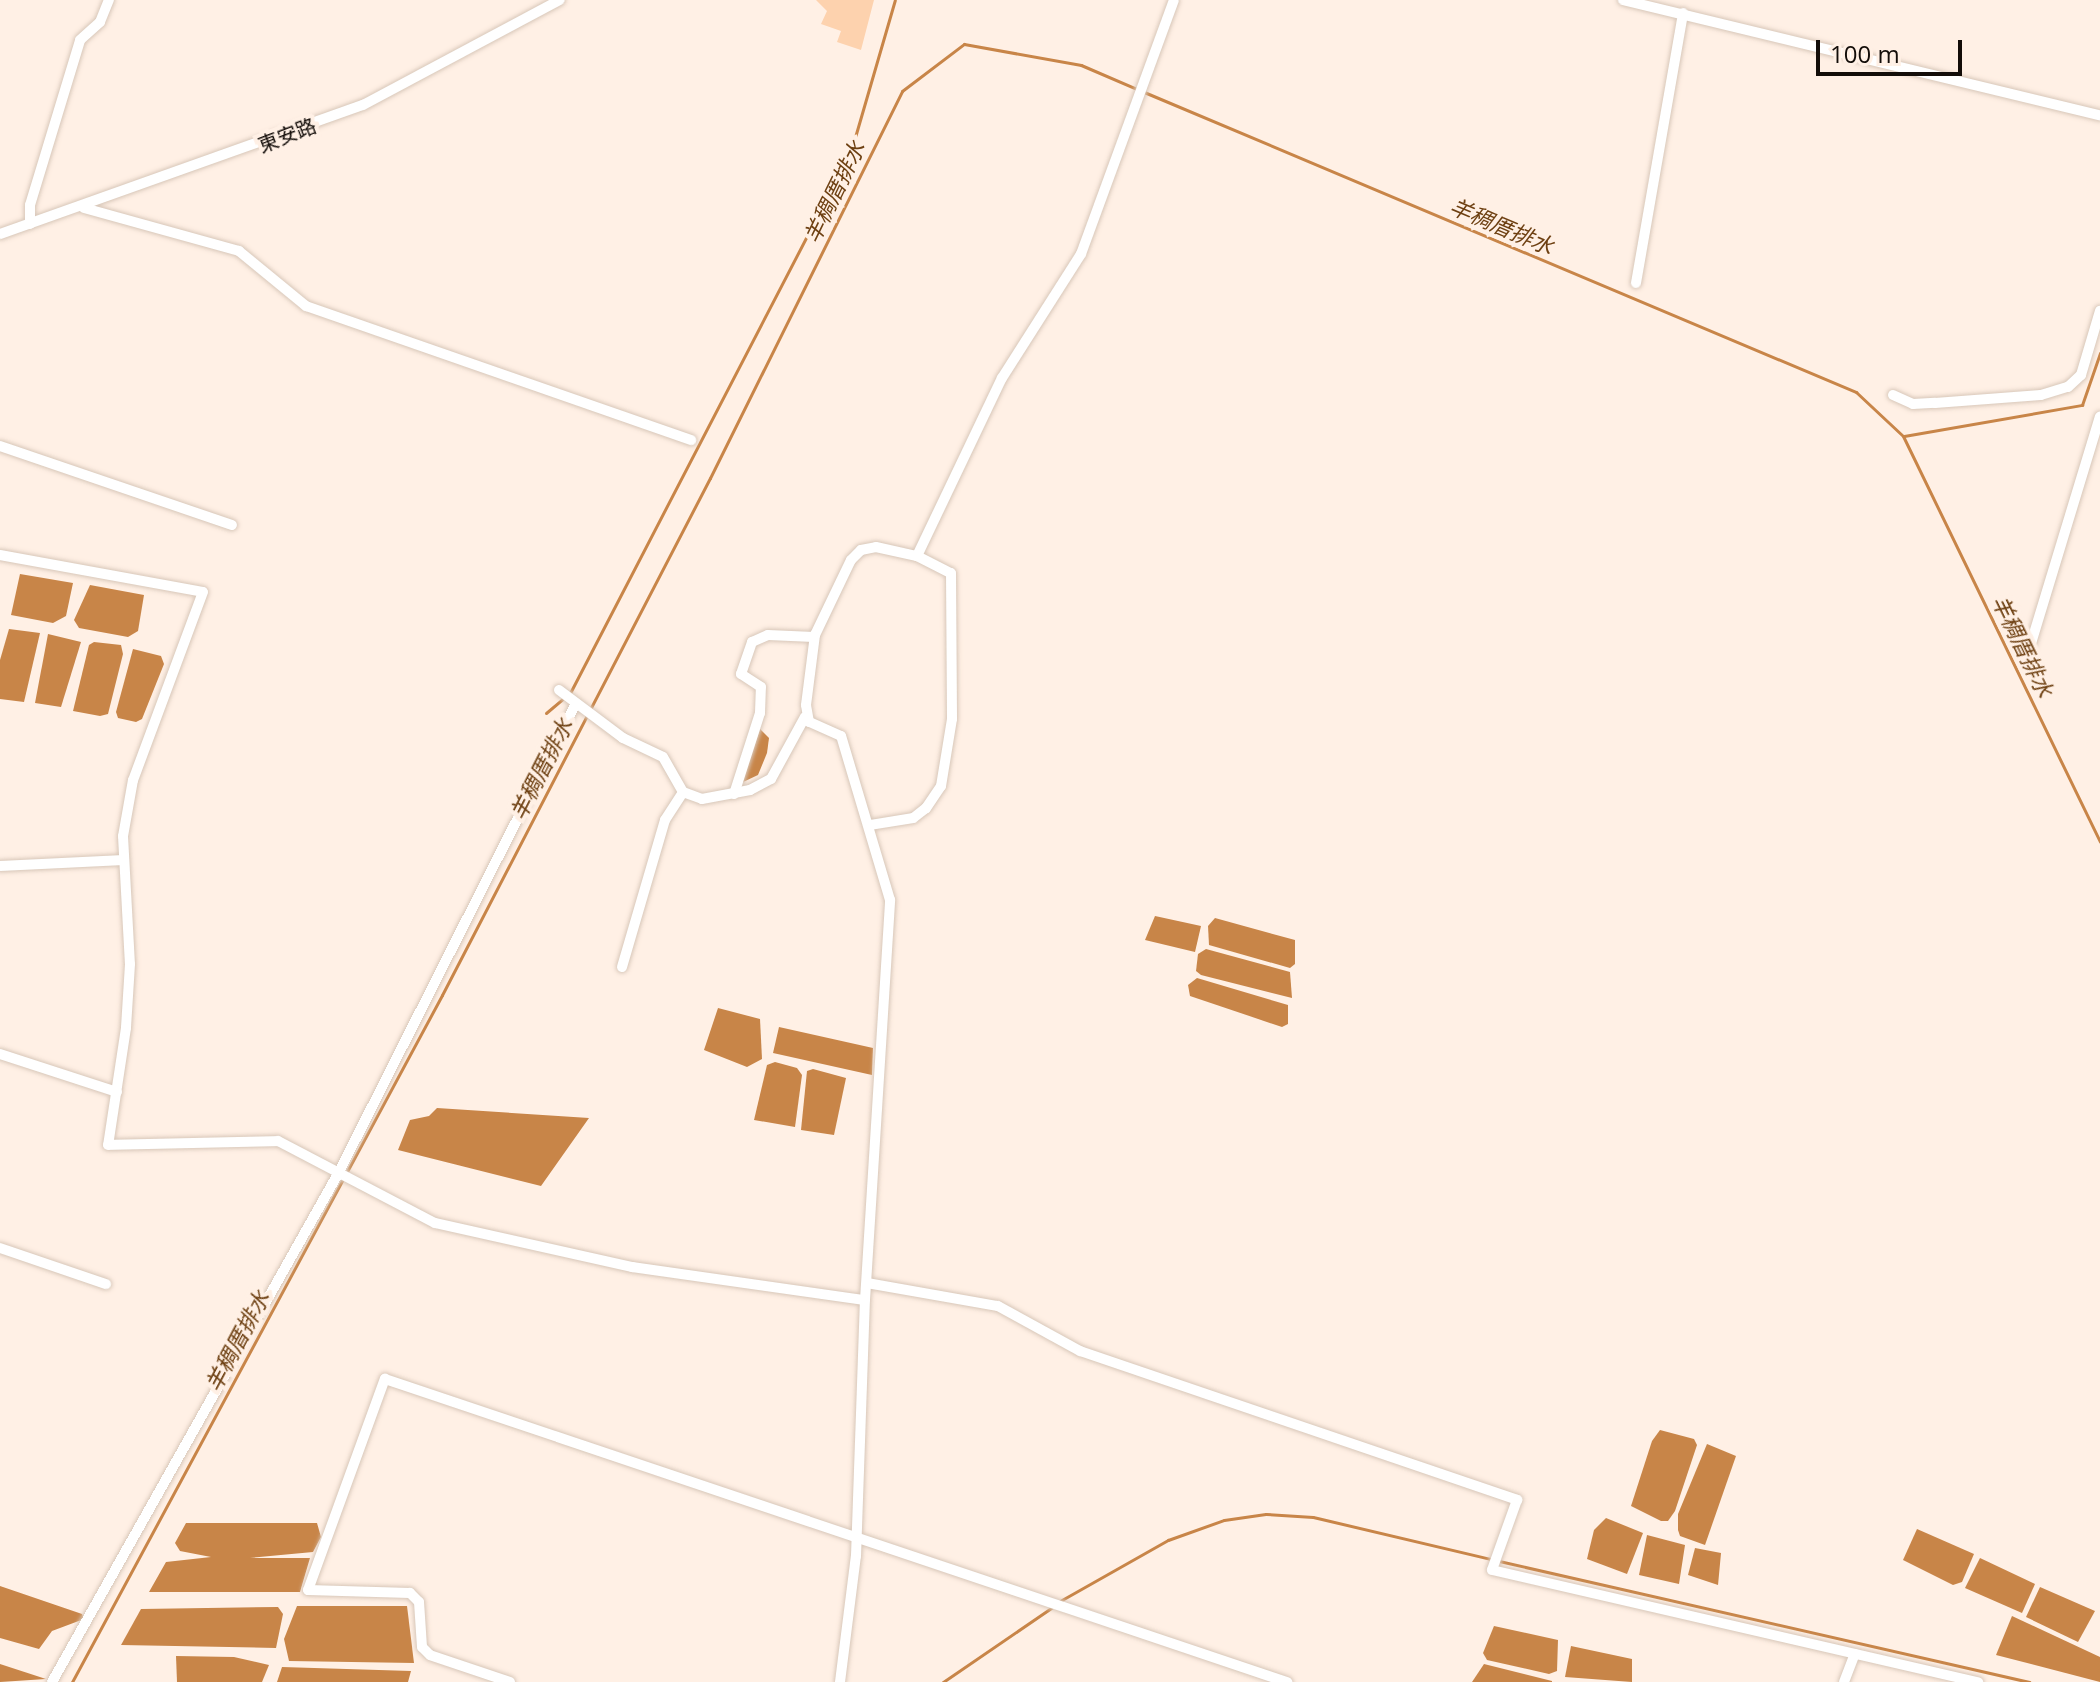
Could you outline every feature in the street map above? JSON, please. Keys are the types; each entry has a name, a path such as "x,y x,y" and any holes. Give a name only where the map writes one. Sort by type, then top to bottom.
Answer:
{"street":[{"path":"30,224 30,205 80,40 100,22 109,0"},
{"name":"東安路","path":"0,234 84,208 363,105 560,0"},
{"path":"917,556 1002,378 1081,254 1174,0"},
{"path":"1623,0 1678,8 2100,115"},
{"path":"1636,283 1678,8"},
{"path":"84,208 239,251 306,306 691,440"},
{"path":"1893,395 1913,404 1935,403 2041,395 2068,387 2081,375 2100,311"},
{"path":"2029,650 2100,417"},
{"path":"0,446 232,525"},
{"path":"559,690 623,738 663,757 683,792 702,799 734,794 771,779 805,717 814,637 851,560 861,550 876,547 917,556 951,573 952,719 941,786 913,818 870,825"},
{"path":"0,555 203,592 133,780 124,860 130,964 117,1092 108,1145 278,1141 341,1173 360,1187 435,1223 556,1253 865,1300"},
{"path":"734,794 760,713 761,687 741,674 752,642 768,635 814,637"},
{"path":"52,1682 341,1173 576,703"},
{"path":"805,717 841,736 890,900 865,1300 856,1537 840,1682"},
{"path":"622,967 665,820 683,792"},
{"path":"0,866 124,860"},
{"path":"0,1054 117,1092"},
{"path":"0,1248 106,1284"},
{"path":"867,1283 998,1306 1080,1351 1517,1500 1492,1570 1978,1682"},
{"path":"510,1682 430,1655 422,1647 419,1602 410,1593 308,1590 385,1379 1287,1682"},
{"path":"1844,1682 1855,1654"}],"shaded area":[{"path":"816,0 874,0 861,50 837,42 841,31 821,24 827,11"},
{"path":"20,574 73,583 66,616 53,623 11,615"},
{"path":"90,585 144,595 138,631 128,637 79,628 74,620"},
{"path":"9,629 40,633 24,702 0,699 0,660"},
{"path":"48,634 81,642 61,707 35,703"},
{"path":"94,642 121,645 123,654 108,714 100,716 73,711 89,645"},
{"path":"133,649 161,656 164,664 142,719 136,722 118,718 116,712"},
{"path":"760,729 769,738 767,753 758,775 741,783"},
{"path":"1155,916 1201,926 1195,952 1145,940"},
{"path":"1215,918 1295,940 1295,964 1290,968 1209,945 1208,926"},
{"path":"1206,949 1290,972 1292,998 1201,975 1196,971 1198,954"},
{"path":"1197,978 1288,1005 1288,1024 1282,1027 1190,996 1188,985"},
{"path":"718,1008 760,1019 762,1059 747,1067 704,1050"},
{"path":"779,1027 873,1048 872,1075 773,1053"},
{"path":"775,1062 797,1068 802,1075 795,1127 754,1120 767,1065"},
{"path":"813,1069 846,1078 834,1135 801,1130 807,1071"},
{"path":"437,1108 589,1118 541,1186 398,1150 410,1120 429,1116"},
{"path":"1660,1430 1694,1439 1697,1445 1675,1511 1668,1521 1661,1521 1631,1506 1652,1441"},
{"path":"1707,1444 1736,1456 1705,1545 1680,1536 1678,1514"},
{"path":"1606,1518 1643,1533 1627,1574 1587,1559 1594,1530"},
{"path":"186,1523 317,1523 321,1537 313,1552 250,1558 310,1558 300,1592 149,1592 166,1562 211,1557 180,1551 175,1543"},
{"path":"1917,1529 1974,1554 1962,1582 1953,1585 1903,1560"},
{"path":"1647,1535 1685,1545 1679,1584 1639,1575"},
{"path":"1695,1548 1721,1553 1718,1585 1688,1575"},
{"path":"1980,1558 2035,1584 2022,1613 1965,1588"},
{"path":"0,1586 82,1614 84,1619 52,1631 39,1649 0,1638"},
{"path":"2040,1587 2095,1611 2078,1642 2026,1617"},
{"path":"297,1606 407,1606 414,1663 289,1661 284,1639"},
{"path":"278,1607 283,1614 276,1648 121,1645 141,1609"},
{"path":"2012,1616 2100,1657 2100,1682 1996,1655"},
{"path":"1494,1626 1558,1640 1557,1671 1549,1674 1487,1660 1483,1653"},
{"path":"1571,1646 1632,1659 1632,1682 1565,1677"},
{"path":"176,1656 234,1657 269,1665 262,1682 177,1682"},
{"path":"0,1664 46,1679 0,1682"},
{"path":"1484,1664 1552,1681 1552,1682 1472,1682"},
{"path":"282,1667 411,1671 408,1682 277,1682"}],"waterway":[{"path":"570,693 851,151 895,0"},
{"name":"羊稠厝排水","path":"72,1682 442,995 710,478 902,91 964,44 1081,65 1137,89"},
{"name":"羊稠厝排水","path":"1144,92 1856,392 1903,436 2100,842"},
{"path":"1904,436 2082,405 2100,353"},
{"path":"546,713 564,698"},
{"path":"1060,1601 1168,1540 1224,1520 1266,1514 1313,1517 1491,1559"},
{"path":"1499,1561 2029,1682"},
{"path":"943,1682 1054,1606"}]}
